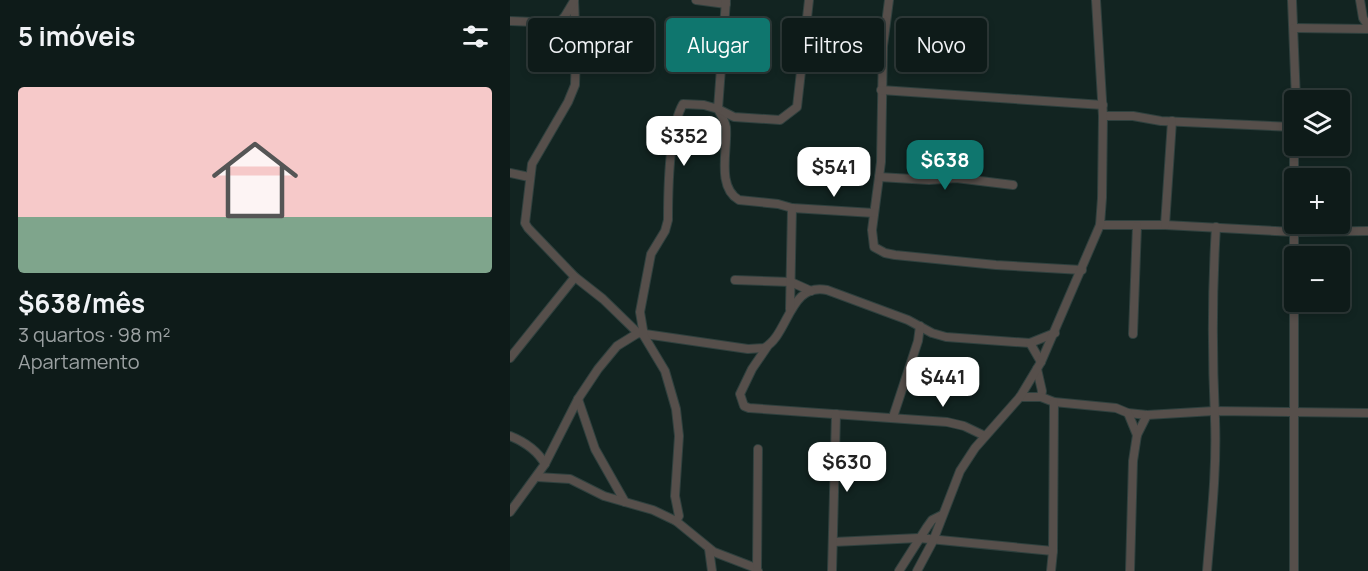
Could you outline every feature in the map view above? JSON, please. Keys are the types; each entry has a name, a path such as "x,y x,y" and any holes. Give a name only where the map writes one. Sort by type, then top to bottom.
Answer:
{"street":[{"path":"564,18 574,0"},
{"path":"574,0 575,18"},
{"path":"696,0 726,2 718,109 725,124 725,178 729,192 739,200 778,204 792,208 874,213"},
{"path":"641,333 640,312 647,268 651,254 665,231 668,220 673,132 679,111 683,104 704,105 734,117 780,120 797,107 809,0"},
{"path":"890,0 883,46 881,162 874,213 872,242 874,247 885,253 996,265 1082,270"},
{"path":"917,571 933,541 960,471 985,436 1020,397 1039,365 1100,225 1103,105 1096,0"},
{"path":"1292,0 1296,90"},
{"path":"1294,28 1368,28 1360,0"},
{"path":"510,21 528,21"},
{"path":"575,72 575,85 559,118 536,156 530,177 525,223 575,277 641,333 664,371 676,409 679,436 675,496 679,516 676,521"},
{"path":"881,90 1103,105"},
{"path":"1103,116 1284,127"},
{"path":"1165,225 1172,121"},
{"path":"510,174 530,177"},
{"path":"879,177 929,180 956,178 1013,184"},
{"path":"792,208 790,309 778,334 752,369 740,394 744,406 947,422 964,426 985,436"},
{"path":"1100,225 1216,226 1284,231"},
{"path":"1132,334 1137,225"},
{"path":"1208,571 1214,467 1213,296 1216,226"},
{"path":"1350,231 1368,231"},
{"path":"1293,571 1294,234"},
{"path":"510,358 575,277"},
{"path":"735,280 791,282 811,291"},
{"path":"790,309 811,291 818,288 946,337 1030,343 1054,333"},
{"path":"626,322 640,312"},
{"path":"893,417 921,326"},
{"path":"510,512 537,477 579,399 598,369 617,346 641,333 748,349 768,346"},
{"path":"918,341 937,335"},
{"path":"1030,343 1039,365 1041,397"},
{"path":"1020,397 1041,397 1054,402 1116,408 1128,413 1147,415 1214,411 1368,413"},
{"path":"579,399 595,449 625,502"},
{"path":"1051,571 1054,402"},
{"path":"1128,413 1137,435"},
{"path":"832,571 836,414"},
{"path":"1130,571 1133,461 1137,435 1147,415"},
{"path":"510,436 540,455 545,464"},
{"path":"537,477 570,479 604,496 653,510 676,521 709,549 757,570 758,449"},
{"path":"899,571 932,520 942,515"},
{"path":"833,542 919,538 1053,550"},
{"path":"709,549 712,571"}]}
